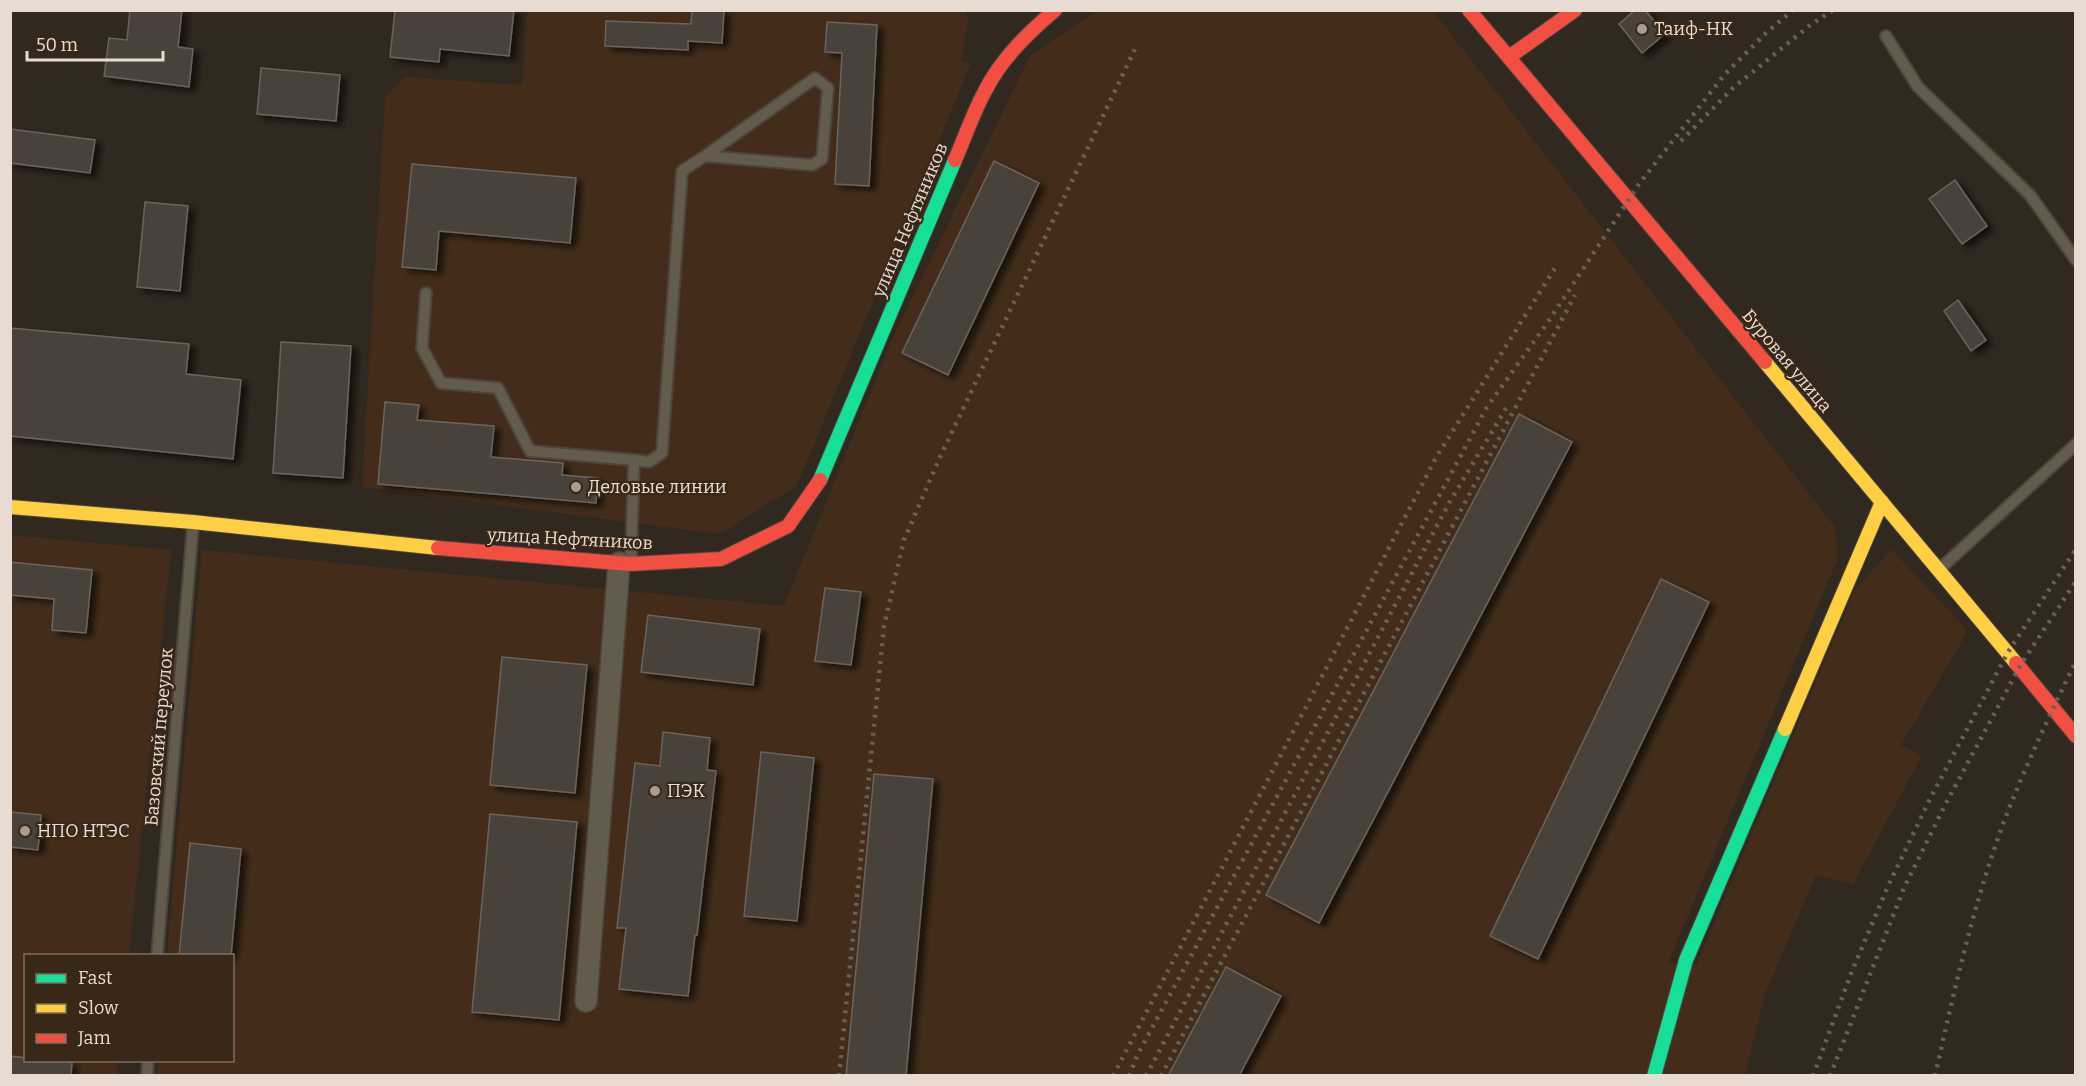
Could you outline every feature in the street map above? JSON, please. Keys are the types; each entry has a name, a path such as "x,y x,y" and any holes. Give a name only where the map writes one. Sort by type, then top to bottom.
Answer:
{"main road":[{"name":"улица Нефтяников","path":"10,507 193,522 479,552 625,563 721,559 788,526 824,474 985,90 1003,60 1026,34 1055,10"},
{"name":"Буровая улица","path":"1469,10 1940,570 2076,736"},
{"path":"1509,57 1575,10"},
{"path":"1654,1076 1686,960 1882,502"}],"street":[{"path":"586,1001 625,563"}],"lane":[{"path":"1886,36 1918,87 2030,195 2076,260"},
{"path":"426,292 422,348 441,383 498,388 530,451 649,462 662,453 682,171 815,78 828,88 822,159 812,165 705,156"},
{"path":"1940,570 2076,444"},
{"path":"625,563 634,460"},
{"name":"Базовский переулок","path":"157,954 193,522"}],"shaded area":[{"path":"527,11 965,11 968,17 962,61 971,63 797,486 719,534 362,487 385,99 404,77 522,85"},
{"path":"1098,11 1433,11 1835,527 1838,558 1668,963 1697,964 1854,592 1891,549 1968,631 1901,745 1922,756 1853,884 1816,875 1764,996 1745,1075 157,1076 158,1062 234,1062 234,954 167,954 202,550 784,606 893,337 1030,56"},
{"path":"10,535 171,550 129,954 24,954 24,1062 118,1062 117,1075 11,1075"}],"building":[{"path":"130,10 182,10 178,47 193,49 189,87 104,76 109,38 127,40"},
{"path":"395,10 514,10 509,56 440,49 439,62 390,57"},
{"path":"692,10 724,10 722,43 688,41 688,50 605,46 606,21 691,24"},
{"name":"Таиф-НК","path":"1635,10 1645,10 1665,34 1642,53 1619,24"},
{"path":"827,22 877,25 869,186 835,184 842,53 825,52"},
{"path":"261,68 340,75 336,121 257,114"},
{"path":"10,129 95,140 90,173 10,163"},
{"path":"994,161 1039,183 948,375 902,353"},
{"path":"412,164 576,178 570,243 439,231 436,270 402,267"},
{"path":"1955,180 1987,226 1962,244 1929,199"},
{"path":"145,202 188,206 180,291 137,287"},
{"path":"1958,300 1986,340 1971,351 1944,311"},
{"path":"10,328 189,344 186,374 241,380 233,459 10,436"},
{"path":"281,342 351,346 343,478 273,473"},
{"path":"385,402 419,405 417,420 494,426 491,457 563,463 562,475 598,478 596,503 378,484"},
{"path":"1519,414 1572,442 1319,923 1266,895"},
{"path":"10,562 92,570 86,633 52,630 54,599 10,595"},
{"path":"1661,579 1709,602 1538,959 1490,936"},
{"path":"825,588 861,592 851,665 815,661"},
{"path":"648,615 760,629 753,685 641,672"},
{"path":"502,657 587,665 575,793 490,785"},
{"path":"663,732 710,738 707,770 716,771 688,996 619,989 626,928 617,928 635,763 660,766"},
{"path":"761,752 814,758 797,921 744,916"},
{"path":"874,774 933,779 906,1076 846,1076"},
{"name":"НПО НТЭС","path":"10,812 41,815 38,850 10,847"},
{"path":"490,814 577,822 559,1020 472,1012"},
{"path":"190,843 241,849 231,954 179,954"},
{"path":"1226,967 1281,996 1239,1076 1168,1076"},
{"path":"10,1056 24,1058 24,1062 72,1062 71,1076 10,1076"}],"railway":[{"path":"1129,1076 1138,1054 1487,407 1548,322 1639,184 1725,74 1793,10"},
{"path":"1681,141 1733,88 1809,26 1833,10"},
{"path":"839,1076 884,626 904,540 940,457 1135,49"},
{"path":"1113,1076 1437,456 1555,268"},
{"path":"1161,1076 1575,295"},
{"path":"1146,1076 1449,503 1508,405"},
{"path":"1813,1076 1852,971 1889,884 1930,799 2008,652 2076,549"},
{"path":"1830,1076 1904,888 1945,805 2020,666 2076,581"},
{"path":"1935,1076 1965,949 1992,855 2028,762 2076,661"}],"traffic: fast":[{"path":"820,480 955,160"},
{"path":"1654,1076 1686,960 1785,729"}],"traffic: slow":[{"path":"1765,362 2016,663"},
{"path":"1785,729 1882,502"},
{"path":"10,507 193,522 438,548"}],"traffic: jam":[{"path":"955,160 991,79 1025,37 1055,10"},
{"path":"1469,10 1765,362"},
{"path":"1509,57 1575,10"},
{"path":"438,548 630,564 721,559 788,526 820,480"},
{"path":"2016,663 2076,736"}],"place":[{"name":"Таиф-НК","path":"1642,29"},
{"name":"Деловые линии","path":"576,487"},
{"name":"ПЭК","path":"655,791"},
{"name":"НПО НТЭС","path":"25,831"}]}
